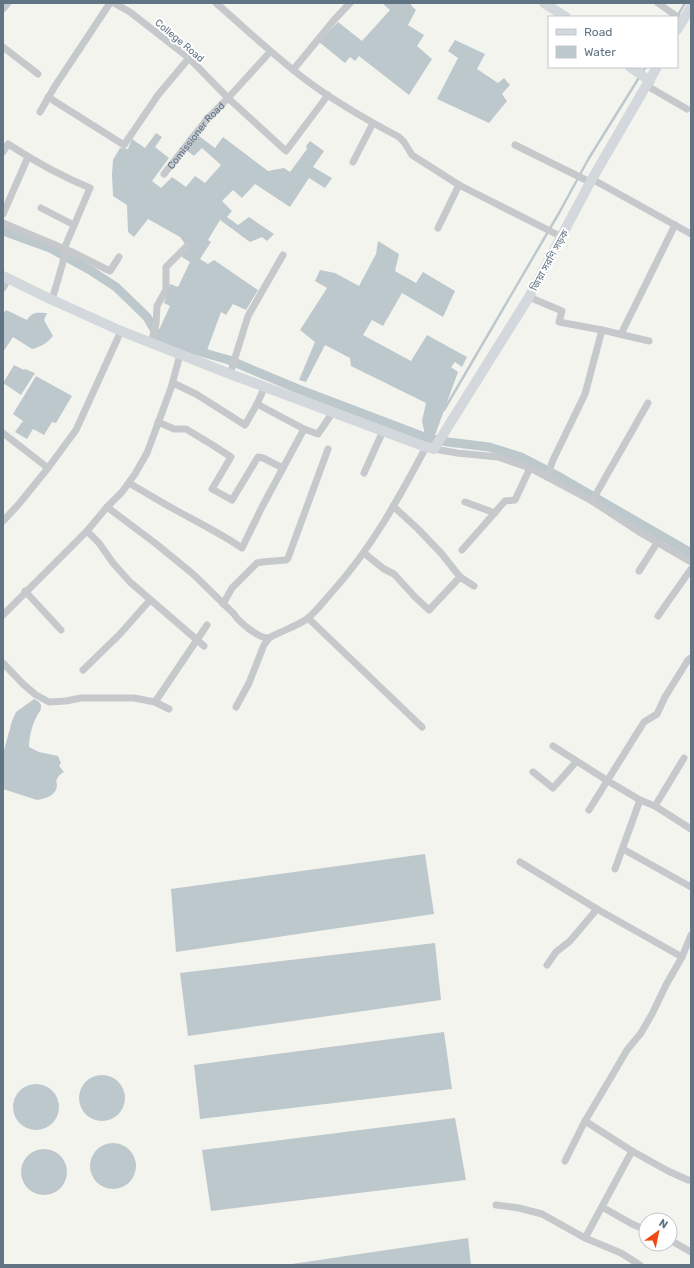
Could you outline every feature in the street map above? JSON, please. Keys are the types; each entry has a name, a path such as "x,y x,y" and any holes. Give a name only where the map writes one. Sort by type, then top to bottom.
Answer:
{"main road":[{"path":"544,3 564,16"},
{"path":"678,28 688,13"},
{"path":"631,68 649,82"},
{"name":"জিয়া সরণি সড়ক","path":"432,447 451,422 528,297 562,237 591,180 656,68"},
{"path":"6,277 52,300 121,331 152,340 180,355 231,372 383,431 432,447"}],"street":[{"path":"3,9 8,3"},
{"path":"40,112 48,97 110,3"},
{"name":"College Road","path":"114,3 130,12 189,58 228,98 286,151 328,95"},
{"path":"216,3 270,52 293,70 346,108 399,137 412,155 459,185 562,237"},
{"path":"293,70 350,3"},
{"path":"658,3 688,13"},
{"path":"3,47 38,74"},
{"name":"Comissioner Road","path":"164,174 208,118 270,52"},
{"path":"48,97 124,145 158,95 189,58"},
{"path":"649,82 649,88 687,109"},
{"path":"353,162 373,123"},
{"path":"3,152 8,144 68,179 90,188 64,249 63,262 52,300"},
{"path":"515,145 591,180 691,234"},
{"path":"3,214 28,157"},
{"path":"438,228 459,185"},
{"path":"41,208 74,224"},
{"path":"3,224 64,249 110,271 119,257"},
{"path":"621,334 675,225"},
{"path":"152,340 156,324 157,306 166,290 166,267 187,246"},
{"path":"231,372 248,316 283,255"},
{"path":"3,288 6,277"},
{"path":"528,297 562,311 559,322 649,341"},
{"path":"548,476 553,460 585,394 602,330"},
{"path":"3,521 48,468 76,430 121,331"},
{"path":"3,615 88,531 129,483 147,453 173,383 180,355"},
{"path":"173,383 196,394 245,425 258,404 265,386"},
{"path":"592,501 648,403"},
{"path":"258,404 304,429 318,434 333,412"},
{"path":"158,422 174,429 186,429 231,457 212,489 232,500 258,457 283,468"},
{"path":"129,483 242,548 262,507 304,429"},
{"path":"364,473 383,431"},
{"path":"3,432 48,468"},
{"path":"236,707 249,684 264,645 269,638 308,618 341,582 364,553 432,447 457,453 498,457 530,468 548,476 592,501 657,543 691,562"},
{"path":"223,604 232,588 257,563 282,561 288,558 328,449"},
{"path":"462,550 505,501 515,500 530,468"},
{"path":"465,502 495,513"},
{"path":"393,506 441,553 460,577 474,586"},
{"path":"107,507 193,574 234,614 237,619 252,631 269,638"},
{"path":"88,531 130,582 204,646"},
{"path":"639,571 657,543"},
{"path":"364,553 384,569 394,574 429,610 460,577"},
{"path":"658,616 691,569"},
{"path":"26,591 61,630"},
{"path":"83,670 125,629 150,600"},
{"path":"308,618 422,727"},
{"path":"155,702 207,625"},
{"path":"589,810 644,722 657,714 665,697 688,660 691,658"},
{"path":"3,663 23,684 36,695 49,702 81,698 139,699 155,702 169,709"},
{"path":"553,746 576,762 640,800 655,806 691,829"},
{"path":"655,806 684,758"},
{"path":"533,772 552,788 576,762"},
{"path":"615,869 640,800"},
{"path":"623,849 691,887"},
{"path":"520,862 596,909 682,957"},
{"path":"547,965 556,952 570,941 596,909"},
{"path":"565,1161 585,1121 627,1050 652,1014 682,957 691,935"},
{"path":"585,1121 632,1151 668,1171 690,1179"},
{"path":"585,1238 632,1151"},
{"path":"496,1205 519,1208 542,1214 585,1238 621,1253 640,1265"},
{"path":"602,1207 638,1226"},
{"path":"678,1245 691,1252"}],"water":[{"path":"382,3 411,3 416,10 408,25 424,35 417,46 432,59 409,95 359,56 355,61 350,57 345,63 319,42 338,22 362,41 390,10"},
{"path":"455,40 485,54 477,69 498,83 504,78 510,85 502,94 507,101 489,123 437,99 458,58 448,51"},
{"path":"156,133 162,137 155,147 169,158 152,181 161,188 172,177 186,187 195,176 205,183 221,165 202,148 194,156 186,150 199,136 215,148 223,137 268,171 284,168 290,172 307,149 306,146 310,141 324,151 313,167 332,178 325,188 309,178 290,207 255,184 242,198 233,190 222,201 232,211 227,217 238,225 249,217 274,234 267,241 262,237 250,242 220,220 208,240 211,242 200,259 208,264 214,260 258,290 246,310 233,304 226,315 221,312 206,353 166,339 159,330 170,306 164,303 170,284 178,287 190,262 182,257 185,244 180,237 148,219 134,237 128,232 127,205 113,196 113,160 120,148 128,149 132,139 145,148"},
{"path":"378,241 399,254 395,271 416,283 423,272 455,291 443,317 402,293 383,326 372,320 363,335 411,361 427,335 467,357 462,367 455,362 451,367 458,372 434,438 425,435 422,421 426,403 351,366 350,358 325,345 306,382 299,380 315,342 300,330 327,288 315,281 320,270 335,273 359,286 376,254"},
{"path":"6,310 27,320 33,314 47,313 44,320 53,336 44,344 32,349 13,337 3,352 3,314"},
{"path":"14,365 35,373 21,395 3,383"},
{"path":"36,376 72,396 56,423 52,422 44,435 33,429 27,439 15,432 23,421 13,414"},
{"path":"34,699 40,703 41,710 32,727 29,747 39,752 58,756 61,763 59,766 64,772 57,778 57,785 53,794 44,799 37,800 3,789 3,754 12,721 16,712"},
{"path":"425,854 434,914 176,952 171,889"},
{"path":"435,943 441,1000 188,1036 180,973"},
{"path":"444,1032 452,1089 200,1119 194,1065"},
{"path":"102,1075 115,1079 121,1085 125,1098 121,1111 115,1117 102,1121 89,1117 83,1111 79,1098 83,1085 89,1079"},
{"path":"36,1084 49,1088 55,1094 59,1107 55,1120 49,1126 36,1130 23,1126 17,1120 13,1107 17,1094 23,1088"},
{"path":"455,1118 466,1180 211,1211 202,1150"},
{"path":"113,1143 126,1147 132,1153 136,1166 132,1179 126,1185 113,1189 100,1185 94,1179 90,1166 94,1153 100,1147"},
{"path":"44,1149 57,1153 63,1159 67,1172 63,1185 57,1191 44,1195 31,1191 25,1185 21,1172 25,1159 31,1153"},
{"path":"468,1238 471,1265 285,1265"}],"waterway":[{"path":"678,15 685,3"},
{"path":"642,72 645,68"},
{"path":"444,410 559,213 589,158 640,76"},
{"path":"3,231 50,248 90,270 116,287 147,317 158,336 183,347 229,360 298,389 427,438 489,447 521,457 556,475 691,553"}]}
